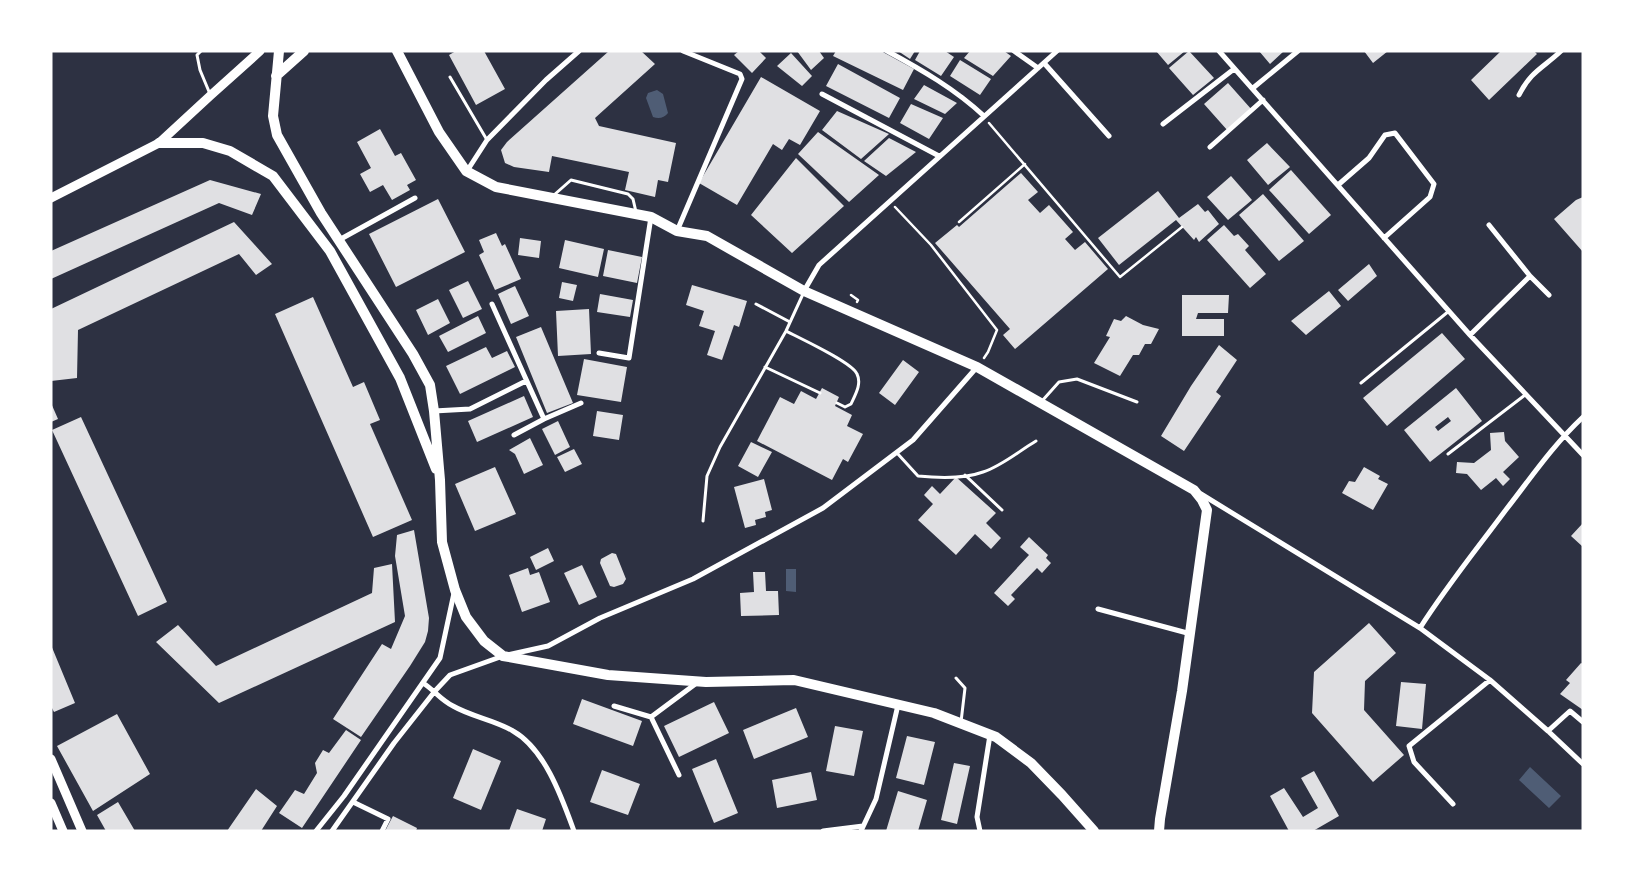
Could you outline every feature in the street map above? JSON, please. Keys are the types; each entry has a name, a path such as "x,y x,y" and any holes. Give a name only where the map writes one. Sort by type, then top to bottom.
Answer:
{"main road":[{"path":"51,198 159,143 260,51"},
{"path":"279,51 273,116 277,134 321,214 413,354 430,385 440,480 442,542 455,590 466,617 484,641 503,656 608,675 698,682 794,680 934,713 996,737 1031,762 1094,831"},
{"path":"276,76 304,51"},
{"path":"396,51 439,132 466,172 496,187 651,217 677,231 707,236 804,291 977,367 1194,490 1207,510 1191,634 1159,831"},
{"path":"159,143 203,143 230,151 273,176 330,251 396,369 440,480"},
{"path":"51,759 82,831"},
{"path":"51,803 63,831"},
{"path":"1155,831 1160,820"}],"street":[{"path":"466,172 487,140 546,80 579,51"},
{"path":"677,231 742,79 740,74 683,51"},
{"path":"887,51 928,73 957,93 984,116"},
{"path":"1014,51 1038,68"},
{"path":"804,291 819,265 1057,51"},
{"path":"1219,51 1470,335 1563,436 1583,455"},
{"path":"1253,88 1298,51"},
{"path":"1519,95 1526,81 1561,51"},
{"path":"1044,63 1109,136"},
{"path":"1163,124 1234,69"},
{"path":"822,94 939,156"},
{"path":"1210,147 1263,100"},
{"path":"1338,185 1369,158 1385,135 1394,133 1434,184 1430,197 1384,238"},
{"path":"338,240 415,198"},
{"path":"599,353 629,358 651,217"},
{"path":"1489,225 1530,276 1549,295"},
{"path":"1470,335 1530,276"},
{"path":"492,304 544,419"},
{"path":"332,831 394,743 435,691 450,676 503,656 548,646 600,618 693,580 823,508 913,440 977,367"},
{"path":"434,411 470,408 526,381"},
{"path":"514,435 544,419 581,403"},
{"path":"1420,628 1442,595 1563,436 1583,417"},
{"path":"1194,490 1420,628 1490,680 1583,764"},
{"path":"316,831 344,796 440,658 455,590"},
{"path":"1098,609 1191,634"},
{"path":"1454,804 1414,762 1409,746 1490,680"},
{"path":"423,682 435,691 442,701 513,731 530,744 547,768 574,831"},
{"path":"651,717 698,682"},
{"path":"824,831 862,829 876,799 898,705"},
{"path":"614,706 651,717 679,775"},
{"path":"1548,731 1570,711 1583,722"},
{"path":"980,831 978,817 990,735"},
{"path":"353,802 388,819 382,831"}],"lane":[{"path":"201,51 197,55 200,70 211,94"},
{"path":"450,77 487,140"},
{"path":"552,198 570,180 628,194 633,199 636,215"},
{"path":"703,521 708,476 720,447 786,331 804,291"},
{"path":"756,304 790,322"},
{"path":"1361,383 1449,311"},
{"path":"786,331 848,364 857,374 859,385 851,404 845,407 837,403"},
{"path":"766,367 820,393"},
{"path":"1040,403 1059,382 1078,379 1137,402"},
{"path":"1448,454 1525,395"},
{"path":"896,452 918,476 965,475 983,472 1036,441"},
{"path":"965,475 1002,510"},
{"path":"956,678 965,688 961,724"}],"path":[{"path":"984,116 1120,276 1182,227"},
{"path":"960,222 1025,164"},
{"path":"889,201 931,245 997,330 988,352 977,367"},
{"path":"851,295 858,300"}],"water":[{"path":"657,90 663,94 668,113 659,118 653,117 646,98 648,93"},
{"path":"786,569 796,569 796,592 786,591"},
{"path":"1530,767 1561,796 1549,808 1519,780"}],"building":[{"path":"456,51 484,51 505,89 476,105 449,55"},
{"path":"609,51 641,51 655,64 595,118 599,126 676,143 668,182 658,180 655,197 625,190 629,172 552,156 549,172 514,167 505,163 501,150 507,142"},
{"path":"739,51 759,51 766,58 752,73 734,55"},
{"path":"797,51 819,51 824,58 811,70"},
{"path":"836,51 881,51 914,69 903,90 833,56"},
{"path":"898,51 915,51 910,59"},
{"path":"920,51 945,51 954,57 941,76 915,60"},
{"path":"970,51 1004,51 1011,56 993,76 964,58"},
{"path":"1156,51 1185,51 1168,65"},
{"path":"1189,51 1214,78 1193,95 1169,68"},
{"path":"1259,51 1284,51 1270,64"},
{"path":"1364,51 1388,51 1373,63"},
{"path":"1501,51 1534,51 1537,54 1489,100 1471,80"},
{"path":"791,53 812,76 802,86 777,66"},
{"path":"960,60 991,79 980,95 950,76"},
{"path":"838,64 900,98 889,118 826,86"},
{"path":"761,77 820,111 800,145 789,139 782,150 773,144 737,205 699,183"},
{"path":"1228,83 1252,110 1228,131 1204,104"},
{"path":"924,85 957,103 945,114 914,99"},
{"path":"911,104 943,118 929,139 900,123"},
{"path":"837,111 889,134 861,159 822,130"},
{"path":"380,129 395,156 401,153 416,180 407,185 410,190 392,200 383,185 370,192 360,174 371,168 357,142"},
{"path":"818,132 879,175 849,202 798,154"},
{"path":"889,138 916,152 886,176 864,161"},
{"path":"1267,143 1290,167 1268,185 1247,160"},
{"path":"796,158 844,206 792,253 751,215"},
{"path":"1291,170 1331,215 1309,234 1269,190"},
{"path":"1021,173 1038,192 1028,200 1040,213 1049,205 1073,232 1065,239 1075,250 1085,242 1108,269 1015,349 1003,335 1010,329 935,243 957,225 959,227"},
{"path":"1231,176 1252,200 1228,220 1207,197"},
{"path":"210,180 261,194 252,215 219,203 51,279 51,251"},
{"path":"1158,191 1179,218 1198,204 1205,212 1208,210 1219,224 1199,242 1196,237 1194,240 1176,220 1119,265 1098,238"},
{"path":"1263,194 1304,241 1279,261 1239,215"},
{"path":"1583,197 1583,252 1554,219 1576,200"},
{"path":"438,199 465,252 396,287 369,234"},
{"path":"234,222 272,264 256,275 239,254 78,330 77,378 51,381 51,309"},
{"path":"1224,225 1234,236 1238,234 1249,246 1245,250 1266,274 1250,288 1207,240"},
{"path":"496,233 502,246 505,244 521,279 495,290 479,255 484,252 479,240"},
{"path":"520,238 541,241 539,258 518,255"},
{"path":"565,240 604,249 598,277 559,268"},
{"path":"608,250 642,257 637,283 603,276"},
{"path":"1369,264 1377,276 1348,301 1338,290"},
{"path":"468,281 482,309 463,318 449,290"},
{"path":"562,282 577,285 573,301 559,298"},
{"path":"692,285 747,301 739,327 734,325 722,360 707,355 715,331 699,326 704,311 686,305"},
{"path":"515,286 529,316 511,324 498,294"},
{"path":"1329,291 1341,306 1306,335 1291,321"},
{"path":"600,294 633,300 630,317 597,312"},
{"path":"1182,295 1229,295 1228,313 1198,313 1196,319 1224,319 1224,336 1182,336"},
{"path":"313,297 353,387 364,382 380,420 370,424 412,520 373,537 275,314"},
{"path":"438,299 450,323 428,335 416,310"},
{"path":"589,309 591,354 558,356 556,311"},
{"path":"478,316 486,333 448,352 439,336"},
{"path":"1126,316 1143,325 1159,329 1151,344 1145,344 1139,355 1133,355 1120,376 1094,363 1110,337 1106,336 1114,319 1121,321"},
{"path":"541,327 573,403 547,413 516,337"},
{"path":"1442,333 1465,359 1387,426 1363,398"},
{"path":"1219,345 1237,360 1216,392 1221,396 1184,451 1161,436 1191,386"},
{"path":"486,347 492,358 507,351 515,367 460,394 446,366"},
{"path":"584,359 627,367 621,402 577,395"},
{"path":"903,360 919,372 895,405 879,393"},
{"path":"822,388 839,397 835,406 852,415 847,426 863,434 848,462 843,459 832,480 757,441 780,397 794,404 801,391 816,399"},
{"path":"1456,388 1482,421 1430,462 1404,430","holes":["1448,417 1451,421 1438,431 1435,427"]},
{"path":"524,396 533,417 477,442 468,421"},
{"path":"51,403 58,419 51,422"},
{"path":"597,411 623,415 619,440 593,436"},
{"path":"81,417 167,602 138,616 52,430"},
{"path":"558,421 570,447 555,455 542,429"},
{"path":"1504,432 1505,441 1519,457 1503,472 1510,479 1503,486 1496,478 1481,490 1467,474 1456,473 1457,462 1474,463 1491,450 1490,433"},
{"path":"530,438 543,465 524,474 515,454 509,450"},
{"path":"751,442 772,452 758,477 738,466"},
{"path":"574,449 582,464 565,472 557,457"},
{"path":"495,467 516,514 475,531 455,484"},
{"path":"1364,467 1380,476 1378,479 1388,484 1373,510 1342,493 1349,481 1355,482"},
{"path":"956,477 996,513 986,523 1001,538 991,549 975,534 956,555 918,520 933,504 924,495 932,486 940,494"},
{"path":"764,479 772,510 765,512 766,517 755,520 756,525 745,528 734,487"},
{"path":"1583,523 1583,547 1571,536"},
{"path":"414,530 429,618 428,631 425,642 410,666 361,737 333,719 382,644 391,649 405,616 395,556 397,535"},
{"path":"1029,537 1048,555 1046,558 1051,563 1042,573 1037,568 1011,595 1015,599 1008,606 994,593 1029,555 1020,547"},
{"path":"548,548 554,561 536,570 530,557"},
{"path":"612,553 616,554 626,579 623,584 614,587 610,586 600,563 601,559"},
{"path":"392,564 395,622 219,703 156,642 178,625 216,666 372,593 374,568"},
{"path":"582,565 597,597 579,605 564,573"},
{"path":"528,568 530,575 539,572 550,602 522,612 509,575"},
{"path":"753,572 765,572 766,591 778,591 779,615 741,616 740,593 754,592"},
{"path":"1369,623 1396,653 1365,681 1364,710 1404,755 1373,782 1312,713 1314,672"},
{"path":"51,645 75,703 54,712 51,706"},
{"path":"1581,663 1583,664 1583,710 1560,694 1570,683 1566,680"},
{"path":"1401,682 1426,684 1422,729 1396,726"},
{"path":"582,699 642,721 633,746 573,724"},
{"path":"714,702 729,733 679,757 664,726"},
{"path":"796,708 808,737 754,759 743,730"},
{"path":"117,714 150,774 93,811 57,746"},
{"path":"835,726 863,731 854,776 826,771"},
{"path":"346,730 361,740 302,828 279,813 295,790 304,794 317,773 315,763 323,750 329,753"},
{"path":"907,736 935,742 924,785 896,778"},
{"path":"473,749 501,761 481,810 453,798"},
{"path":"716,759 738,813 714,823 692,769"},
{"path":"954,763 970,766 957,824 941,820"},
{"path":"602,770 640,784 628,815 590,802"},
{"path":"1314,771 1339,816 1313,831 1289,831 1270,796 1284,788 1303,817 1318,808 1301,778"},
{"path":"811,772 817,800 777,808 772,780"},
{"path":"256,789 277,806 261,831 227,831"},
{"path":"898,791 927,800 918,831 886,831"},
{"path":"118,802 135,831 106,831 97,815"},
{"path":"517,809 546,819 542,831 509,831"},
{"path":"393,816 417,828 416,831 385,831"}]}
